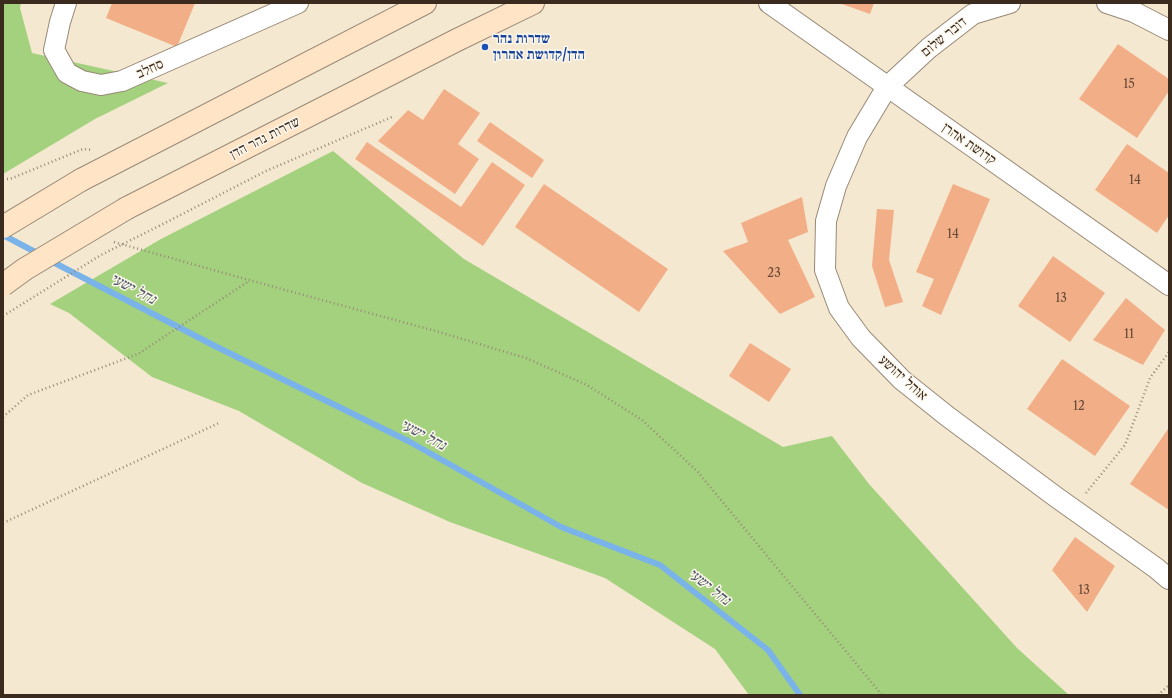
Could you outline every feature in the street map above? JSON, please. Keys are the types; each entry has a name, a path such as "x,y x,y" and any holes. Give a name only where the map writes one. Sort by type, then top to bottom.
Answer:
{"main road":[{"path":"3,227 81,180 425,3"},
{"name":"שדרות נהר הדן","path":"3,285 37,262 127,208 457,40 533,3"}],"street":[{"name":"סחלב","path":"66,3 54,50 68,73 82,81 101,85 122,81 298,3"},
{"name":"קדושת אהרן","path":"769,3 1169,285"},
{"name":"דובר שלום","path":"887,87 929,48 973,14 1010,3"},
{"path":"1107,3 1134,12 1169,30"},
{"name":"אוהל יהושע","path":"887,87 857,137 836,186 826,221 825,270 839,308 861,338 902,380 947,416 1169,579"}],"path":[{"path":"3,316 101,255 266,171 392,117"},
{"path":"3,179 10,179 83,149 97,150"},
{"path":"110,240 439,332 526,358 587,385 642,420 697,471 882,695"},
{"path":"3,417 28,395 138,354 249,280"},
{"path":"1073,509 1125,445 1150,378 1169,352"},
{"path":"3,523 219,423"},
{"path":"1158,695 1169,685"}],"green space":[{"path":"3,3 21,3 20,8 32,53 168,83 95,119 3,174"},
{"path":"333,151 464,259 783,447 832,436 869,484 1017,648 1069,695 749,695 715,649 605,578 450,522 362,483 239,411 152,377 69,313 50,304 161,239"}],"building":[{"path":"112,3 195,3 177,47 106,18"},
{"path":"839,3 874,3 870,14"},
{"path":"1118,44 1169,79 1169,91 1137,138 1079,99"},
{"path":"444,89 480,113 458,144 479,159 455,194 378,141 408,110 423,120"},
{"path":"490,122 544,160 532,178 477,141"},
{"path":"367,142 461,207 492,162 525,185 483,246 355,159"},
{"path":"1127,144 1169,173 1169,215 1157,233 1095,190"},
{"path":"544,184 668,269 639,312 515,227"},
{"path":"953,184 990,199 941,315 922,306 934,279 916,272"},
{"path":"802,197 808,232 788,240 815,297 780,314 723,251 748,242 741,223"},
{"path":"877,209 894,210 889,260 903,302 885,307 872,266"},
{"path":"1053,256 1105,293 1070,342 1018,306"},
{"path":"1126,298 1165,330 1143,365 1093,340"},
{"path":"750,343 791,369 769,402 729,376"},
{"path":"1062,359 1130,406 1095,456 1027,409"},
{"path":"1168,429 1169,430 1169,510 1130,484"},
{"path":"1075,537 1115,566 1087,612 1052,570"}],"waterway":[{"name":"נחל ישעי","path":"3,235 39,254"},
{"name":"נחל ישעי","path":"49,260 215,346 410,442 561,527 660,565 768,650 800,695"}],"place":[{"name":"שדרות נהר הדן/קדושת אהרון","path":"485,47"}]}
